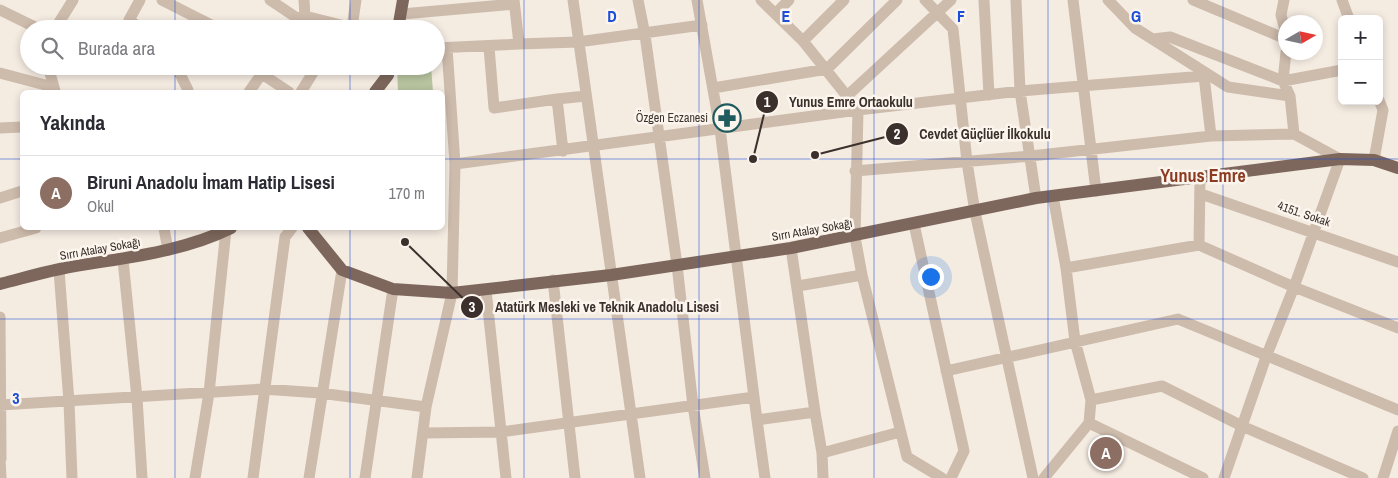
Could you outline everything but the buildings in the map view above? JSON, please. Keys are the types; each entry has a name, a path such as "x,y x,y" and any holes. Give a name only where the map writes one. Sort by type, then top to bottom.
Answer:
{"main road":[{"path":"400,20 403,0"},
{"path":"376,90 386,75"},
{"name":"Sırrı Atalay Sokağı","path":"342,270 393,289 452,293 486,290 553,280 611,275 791,248 855,237 1036,198 1340,159 1374,160 1398,168"},
{"name":"Sırrı Atalay Sokağı","path":"0,284 59,270 123,260 168,250 225,230"},
{"path":"310,230 342,270"}],"street":[{"path":"61,20 73,0"},
{"path":"130,20 140,0"},
{"path":"162,0 201,20"},
{"path":"270,0 301,17 315,20"},
{"path":"298,20 301,17 304,0"},
{"path":"350,20 356,0"},
{"path":"573,0 640,478"},
{"path":"638,0 645,34 677,265 693,406 705,478"},
{"path":"697,0 720,129 765,478"},
{"path":"761,0 803,41 858,110 855,171 855,237 862,276 907,457 942,478"},
{"path":"776,13 789,0"},
{"path":"803,41 844,0"},
{"path":"713,88 827,69 897,0"},
{"path":"925,0 953,29 967,162 975,212 1005,356 1034,478"},
{"path":"847,96 951,0"},
{"path":"1016,0 1020,91 1036,198"},
{"path":"1073,0 1096,190"},
{"path":"1108,0 1136,28 1228,87 1290,96"},
{"path":"1193,0 1278,37"},
{"path":"1281,15 1284,0"},
{"path":"1342,0 1348,15"},
{"path":"984,1 989,95"},
{"path":"402,14 514,2 519,44"},
{"path":"0,10 21,20"},
{"path":"445,48 578,42 702,25"},
{"path":"1153,40 1170,37 1283,81 1338,71"},
{"path":"489,47 494,108 586,96"},
{"path":"1285,60 1283,81 1290,96 1294,134"},
{"path":"0,73 54,90"},
{"path":"50,75 54,90"},
{"path":"180,75 186,90"},
{"path":"250,90 259,75"},
{"path":"269,75 287,90"},
{"path":"302,90 312,75"},
{"path":"380,90 387,75"},
{"path":"417,478 426,407 452,293 455,164 445,75"},
{"path":"455,164 858,110 1020,91 1204,76 1211,136"},
{"path":"557,99 563,151"},
{"path":"1374,160 1383,110 1381,105"},
{"path":"0,128 20,127"},
{"path":"855,171 1031,156 1211,136 1294,134 1340,159 1315,232 1266,357 1224,478"},
{"path":"1200,178 1200,245"},
{"path":"0,198 20,192"},
{"name":"4151. Sokak","path":"1201,194 1398,262"},
{"path":"1044,478 1089,423 1092,400 1076,341 1066,268 1052,196"},
{"path":"914,224 964,451 952,478"},
{"path":"0,238 29,230"},
{"path":"164,230 168,250"},
{"path":"195,478 209,394 228,230"},
{"path":"253,478 285,237 290,230"},
{"path":"1066,268 1200,245 1294,287 1398,328"},
{"path":"791,248 825,477"},
{"path":"123,260 137,398 142,478"},
{"path":"59,270 69,402 72,478"},
{"path":"308,478 320,393 342,270"},
{"path":"798,286 862,276"},
{"path":"553,280 575,478"},
{"path":"364,478 393,289"},
{"path":"486,290 506,478"},
{"path":"0,317 1,478"},
{"path":"946,371 1005,356 1178,319 1398,410"},
{"path":"1092,400 1162,386 1242,426 1363,478"},
{"path":"1,405 209,394 264,389 320,393 426,407"},
{"path":"424,433 501,432 754,397"},
{"path":"757,420 815,412"},
{"path":"1089,423 1203,478"},
{"path":"1383,478 1398,431"},
{"path":"822,453 900,432"}],"green space":[{"path":"397,75 432,75 433,90 398,90"}],"place":[{"name":"Özgen Eczanesi","path":"727,118"},
{"name":"Cevdet Güçlüer İlkokulu","path":"815,155"},
{"name":"Yunus Emre Ortaokulu","path":"753,159"},
{"name":"Atatürk Mesleki ve Teknik Anadolu Lisesi","path":"405,242"},
{"name":"Biruni Anadolu İmam Hatip Lisesi","path":"1106,453"}],"district":[{"name":"Yunus Emre","path":"1203,176"}]}
